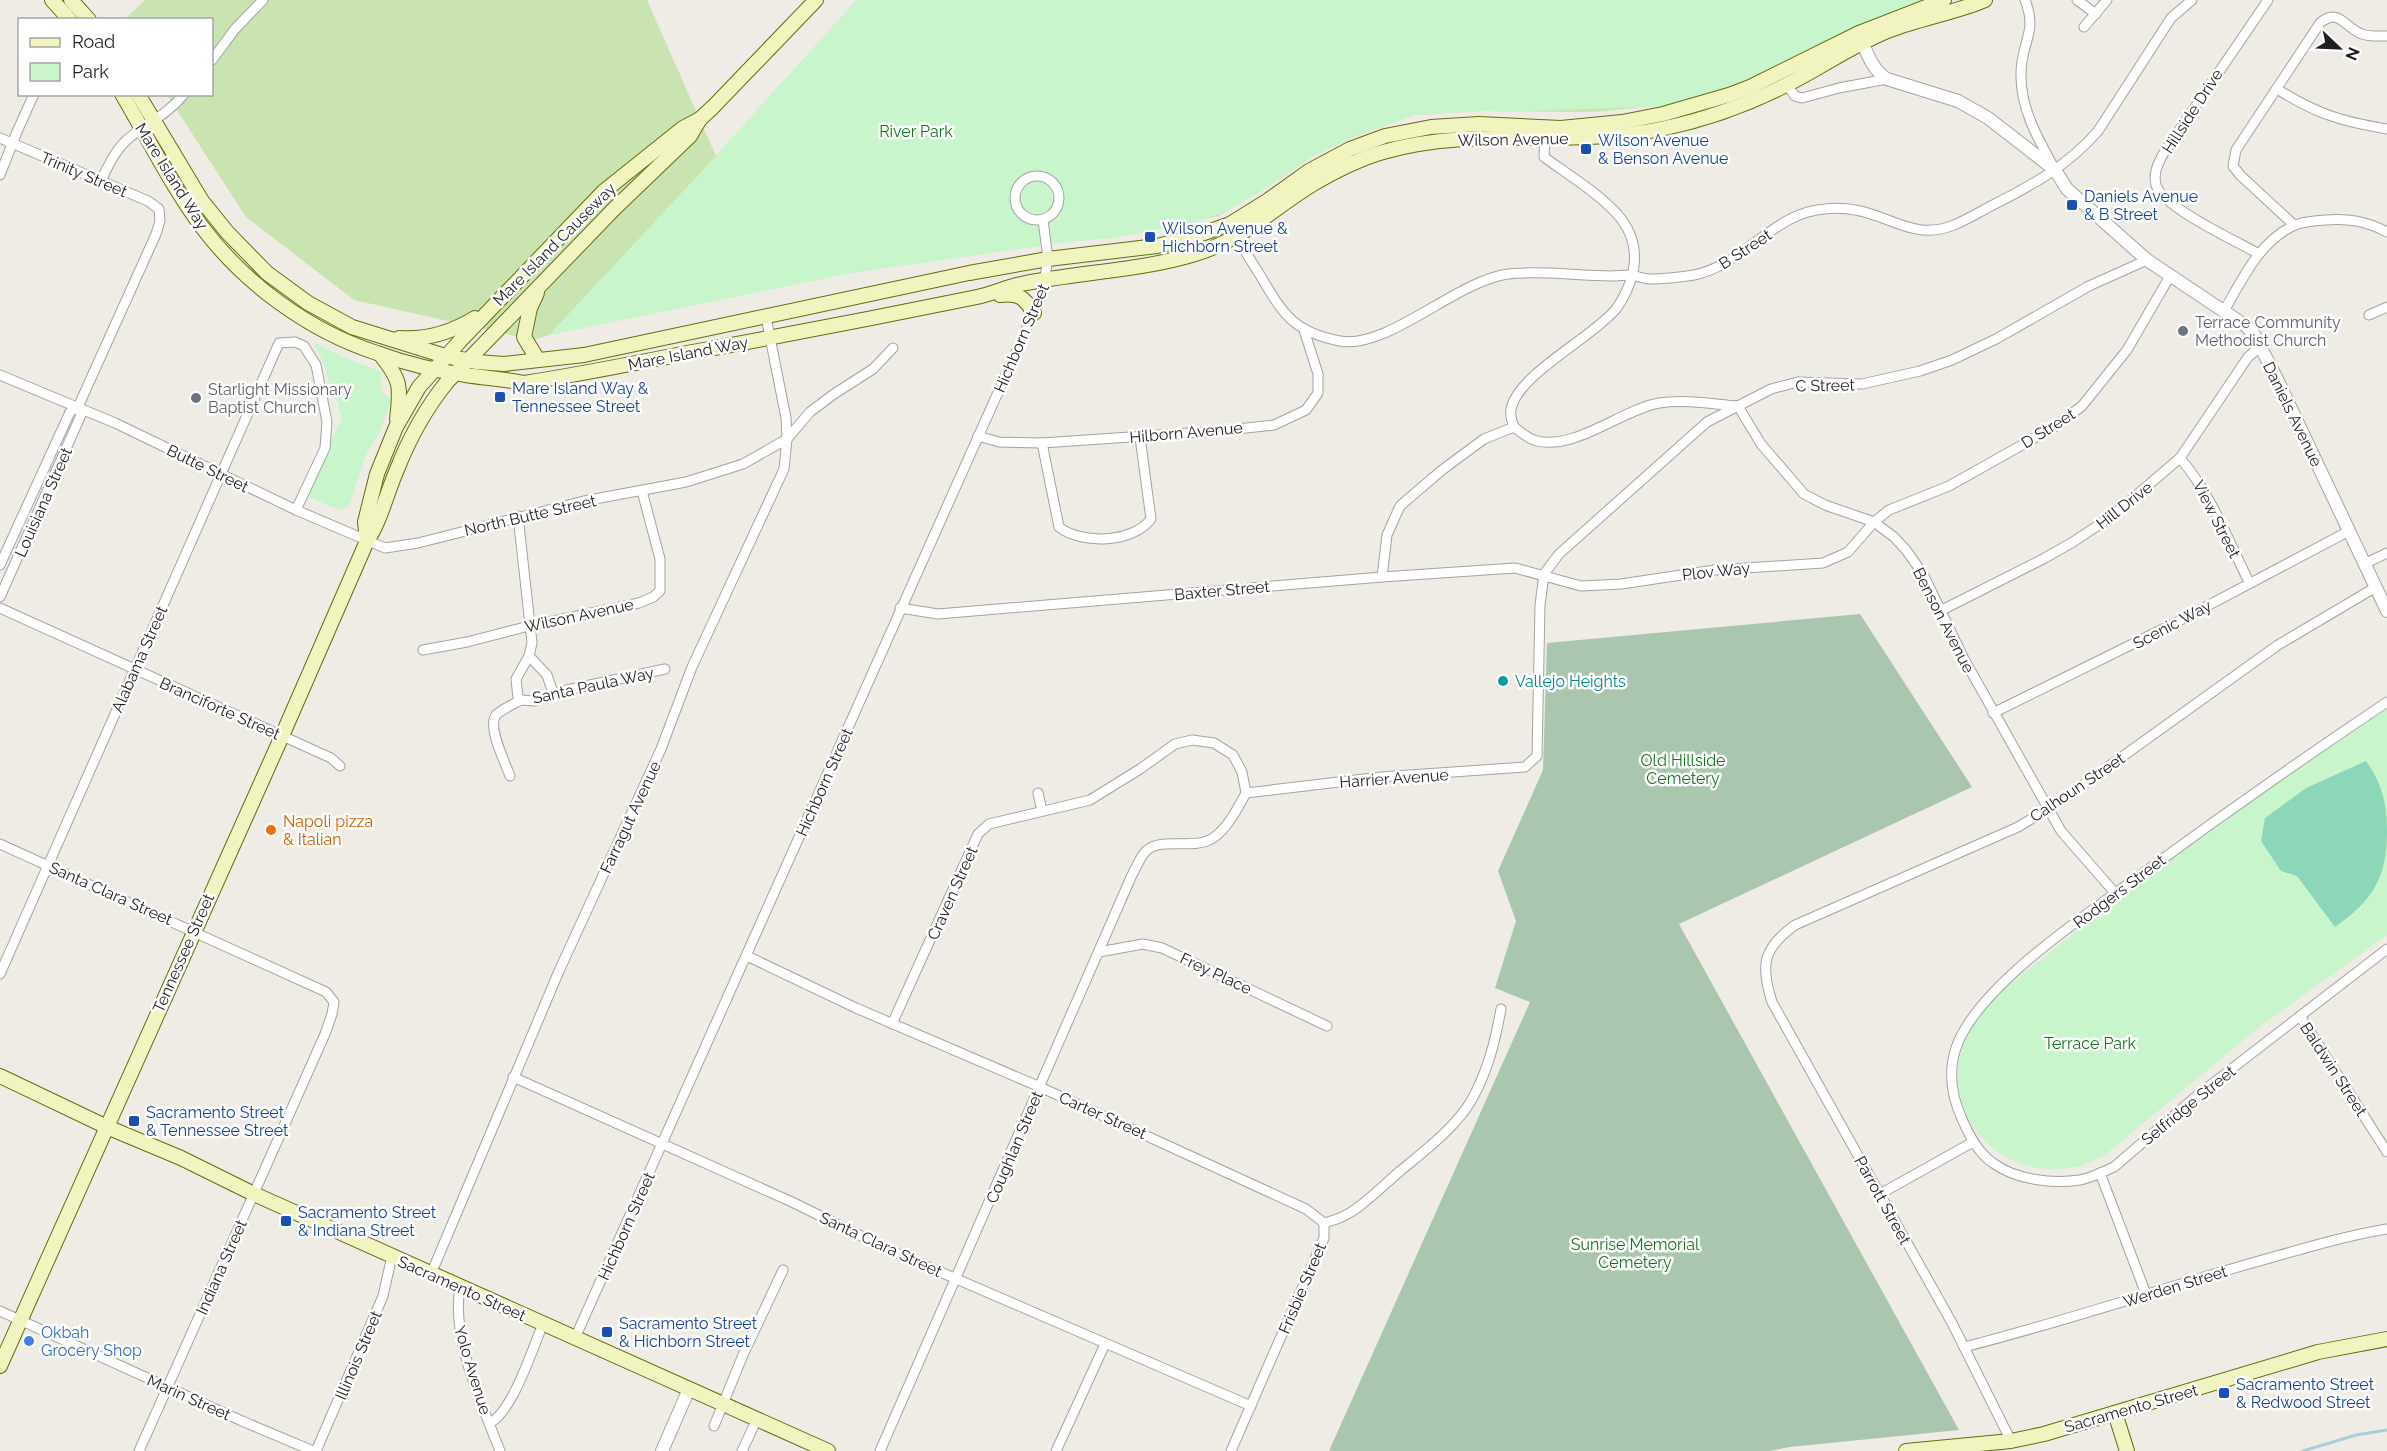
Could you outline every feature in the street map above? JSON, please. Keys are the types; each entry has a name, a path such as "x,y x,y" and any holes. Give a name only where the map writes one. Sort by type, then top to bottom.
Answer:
{"main road":[{"path":"52,0 68,18"},
{"path":"71,0 87,18"},
{"name":"Mare Island Causeway","path":"467,361 614,209 690,136 700,119 816,0"},
{"name":"Wilson Avenue","path":"1545,133 1561,128 1622,122 1663,114 1729,95 1944,0"},
{"name":"Wilson Avenue","path":"1048,259 1156,246 1210,232 1233,230 1266,218 1313,184 1352,164 1386,151 1430,142 1545,133 1595,137 1663,129 1731,109 1787,85 1861,38 1984,0"},
{"name":"Mare Island Way","path":"123,96 201,225 240,270 307,321 346,342 380,354 456,374 524,383 983,296 1016,285 1046,279"},
{"name":"Mare Island Way","path":"139,96 202,201 227,232 267,273 328,315 352,327 467,361 504,364 584,355 969,273 1048,259"},
{"name":"Mare Island Causeway","path":"445,356 603,192 683,128 700,119"},
{"name":"Wilson Avenue","path":"1046,279 1156,264 1191,256 1212,249 1233,230"},
{"path":"538,360 524,337 530,308 544,280"},
{"path":"983,296 1015,294 1023,299 1034,314"},
{"path":"380,336 404,338 441,334 460,327 490,309"},
{"path":"380,354 397,376 399,384 396,427"},
{"name":"Tennessee Street","path":"367,541 365,522 375,480 396,427 419,387 445,356"},
{"name":"Tennessee Street","path":"0,1366 367,541 375,529 396,470 436,396 467,361"},
{"name":"Sacramento Street","path":"0,1076 397,1259 434,1267 445,1280 828,1451"},
{"name":"Sacramento Street","path":"1906,1451 2011,1441 2044,1434 2318,1352 2387,1339"},
{"path":"2115,1413 2127,1451"}],"street":[{"path":"213,59 235,29 263,0"},
{"path":"2025,0 2031,17 2031,27 2021,70 2021,87 2026,111 2055,170"},
{"path":"2077,0 2096,14"},
{"path":"2084,27 2107,0"},
{"name":"B Street","path":"1233,230 1282,312 1304,330 1343,342 1382,333 1415,318 1468,287 1506,274 1532,272 1632,275 1648,280 1694,275 1728,263 1786,221 1805,213 1824,209 1855,210 1910,229 1932,232 1954,225 2055,170 2085,146 2098,131 2171,18 2192,0"},
{"name":"Hillside Drive","path":"2259,254 2178,209 2163,198 2156,186 2155,171 2163,154 2268,0"},
{"path":"2294,225 2246,183 2233,166 2236,150 2320,23 2327,18 2336,17 2363,34 2387,36"},
{"path":"1861,38 1875,70 1887,79"},
{"name":"Daniels Avenue","path":"1787,85 1796,96 1802,98 1887,79 1958,101 2011,134 2055,170 2067,189 2147,260 2246,326 2255,336 2387,611"},
{"path":"2277,89 2306,107 2334,118 2387,129"},
{"path":"0,175 33,96"},
{"path":"101,181 116,153 130,138 171,110 182,96"},
{"path":"1545,133 1544,157 1613,210 1631,235 1636,258 1624,297 1605,321 1547,365 1525,386 1511,409 1514,427 1528,438 1539,442 1562,441 1592,430 1636,409 1659,403 1738,406"},
{"name":"Trinity Street","path":"0,138 154,205 159,209 160,216"},
{"path":"1035,175 1053,181 1058,190 1059,205 1051,216 1043,220 1028,219 1017,210 1015,202 1015,191 1020,183 1035,175"},
{"name":"Louisiana Street","path":"0,565 70,412 78,407 156,234 160,216"},
{"path":"2224,311 2259,254 2276,237 2294,225 2342,218 2369,223 2387,232"},
{"name":"Hichborn Street","path":"575,1338 664,1144 900,609 1034,314 1046,279 1048,259 1043,220"},
{"name":"C Street","path":"1544,574 1559,554 1707,422 1771,389 1798,382 1862,384 1889,380 1929,368 1996,339 2089,286 2147,260"},
{"name":"D Street","path":"1874,522 1889,510 1949,486 2054,427 2082,406 2127,350 2170,276"},
{"path":"2369,315 2387,307"},
{"name":"Farragut Avenue","path":"434,1267 559,971 661,748 692,667 784,469 787,439 786,418 766,317"},
{"name":"Hilborn Avenue","path":"978,436 999,442 1042,443 1274,424 1306,410 1317,393 1318,374 1304,330"},
{"name":"Alabama Street","path":"0,974 279,343 295,342 304,346 316,364 327,422 325,448 296,510"},
{"name":"Hill Drive","path":"1942,610 2073,542 2112,516 2180,458 2248,357 2260,347"},
{"path":"642,491 728,470 787,439 810,412 873,369 893,348"},
{"name":"Butte Street","path":"0,375 150,439 220,475 367,541 386,548 418,543"},
{"name":"Benson Avenue","path":"1738,406 1761,444 1804,494 1825,505 1874,522 1894,537 1906,550 1923,574 1964,659 2061,831 2076,851 2115,893"},
{"name":"Louisiana Street","path":"0,597 81,416 78,407"},
{"path":"1382,577 1387,535 1400,506 1442,470 1484,439 1514,427"},
{"path":"1042,443 1059,527 1067,533 1088,539 1130,536 1143,529 1151,519 1140,436"},
{"name":"View Street","path":"2180,458 2205,493 2249,582"},
{"name":"North Butte Street","path":"418,543 518,516 642,491"},
{"name":"Wilson Avenue","path":"423,650 639,603 653,597 660,591 660,559 642,491"},
{"path":"510,776 494,732 493,722 497,714 521,700 518,698 516,678 529,656 532,643 518,516"},
{"name":"Plov Way","path":"1544,574 1581,586 1621,584 1714,570 1823,563 1848,552 1874,522"},
{"name":"Scenic Way","path":"1993,713 2175,623 2349,531"},
{"path":"2364,564 2387,553"},
{"name":"Baxter Street","path":"900,609 938,614 1515,568 1544,574"},
{"name":"Harrier Avenue","path":"1246,793 1382,777 1525,768 1537,756 1540,605 1544,574"},
{"name":"Calhoun Street","path":"1767,958 1776,938 1795,925 2018,827 2048,809 2278,645 2376,587"},
{"name":"Branciforte Street","path":"0,608 331,758 340,766"},
{"path":"529,656 547,675 553,693"},
{"name":"Santa Paula Way","path":"521,700 535,701 553,693 665,669"},
{"name":"Rodgers Street","path":"1973,1142 1958,1109 1952,1079 1952,1064 1956,1047 1965,1030 2001,984 2036,953 2238,803 2387,702"},
{"name":"Craven Street","path":"892,1023 978,834 989,824 1090,800 1175,744 1192,740 1214,743 1233,755 1242,772 1246,793"},
{"path":"1038,793 1042,811"},
{"name":"Coughlan Street","path":"880,1451 1132,875 1145,852 1153,846 1202,843 1215,837 1246,793"},
{"name":"Santa Clara Street","path":"0,844 326,992 334,1002 332,1014 303,1083"},
{"name":"Frey Place","path":"1099,952 1143,944 1162,948 1327,1026"},
{"name":"Selfridge Street","path":"1973,1142 1992,1163 2012,1173 2031,1178 2050,1181 2081,1180 2114,1167 2199,1094 2387,949"},
{"name":"Carter Street","path":"747,956 1306,1209 1324,1223"},
{"name":"Parrott Street","path":"1767,958 1765,979 1772,1002 1964,1347 2011,1441"},
{"name":"Frisbie Street","path":"1231,1451 1324,1238 1324,1223 1357,1209 1434,1142 1466,1107 1482,1079 1493,1052 1501,1009"},
{"name":"Baldwin Street","path":"2300,1016 2387,1152"},
{"name":"Santa Clara Street","path":"513,1077 956,1279 1251,1406"},
{"name":"Indiana Street","path":"139,1451 303,1083"},
{"path":"1880,1194 1973,1142"},
{"path":"2100,1173 2146,1294"},
{"name":"Werden Street","path":"1964,1347 2055,1324 2146,1294 2323,1243 2387,1229"},
{"name":"Illinois Street","path":"315,1451 397,1259"},
{"path":"714,1426 783,1270"},
{"name":"Yolo Avenue","path":"460,1287 457,1304 463,1347 500,1451"},
{"name":"Marin Street","path":"0,1311 315,1451"},
{"path":"489,1423 493,1422 508,1405 543,1324"},
{"path":"1056,1451 1105,1344"},
{"path":"662,1451 689,1389"},
{"path":"742,1451 757,1419"}],"green space":[{"path":"145,0 647,0 716,156 857,0 1668,95 1635,108 1595,112 1481,111 1415,115 1358,135 1313,156 1271,185 1218,216 1114,238 1097,239 1066,227 534,340 354,300 246,217 168,96 213,96 213,18 126,18"},
{"name":"River Park","path":"857,0 1925,0 1848,30 1736,86 1675,106 1415,115 1358,135 1313,156 1229,210 1197,222 1114,238 1068,242 852,273 549,335"},
{"path":"316,343 382,372 382,388 392,400 379,433 366,455 349,506 339,510 304,495 342,419 324,364 315,346"},
{"name":"Sunrise Memorial Cemetery","path":"1860,614 1972,787 1679,924 1959,1430 1769,1451 1329,1451 1530,1002 1495,988 1516,921 1498,871 1543,770 1547,643"},
{"name":"Terrace Park","path":"2384,710 2387,711 2387,935 2258,1028 2105,1155 2076,1167 2047,1169 2020,1163 1997,1151 1978,1134 1965,1111 1958,1086 1959,1059 1969,1031 1995,997 2134,887 2258,797"},
{"path":"2366,761 2376,777 2385,803 2387,831 2384,862 2381,875 2368,897 2335,927 2297,876 2281,871 2261,841 2265,818 2306,788"}],"waterway":[{"path":"2303,1451 2356,1435 2387,1430"}],"place":[{"name":"Wilson Avenue & Benson Avenue","path":"1586,149"},
{"name":"Daniels Avenue & B Street","path":"2072,205"},
{"name":"Wilson Avenue & Hichborn Street","path":"1150,237"},
{"name":"Terrace Community Methodist Church","path":"2183,331"},
{"name":"Mare Island Way & Tennessee Street","path":"500,397"},
{"name":"Starlight Missionary Baptist Church","path":"196,398"},
{"name":"Vallejo Heights","path":"1503,681"},
{"name":"Napoli pizza & Italian","path":"271,830"},
{"name":"Sacramento Street & Tennessee Street","path":"134,1121"},
{"name":"Sacramento Street & Indiana Street","path":"286,1221"},
{"name":"Sacramento Street & Hichborn Street","path":"607,1332"},
{"name":"Okbah Grocery Shop","path":"29,1341"},
{"name":"Sacramento Street & Redwood Street","path":"2224,1393"}],"park label":[{"name":"Old Hillside Cemetery","path":"1683,769"}]}
